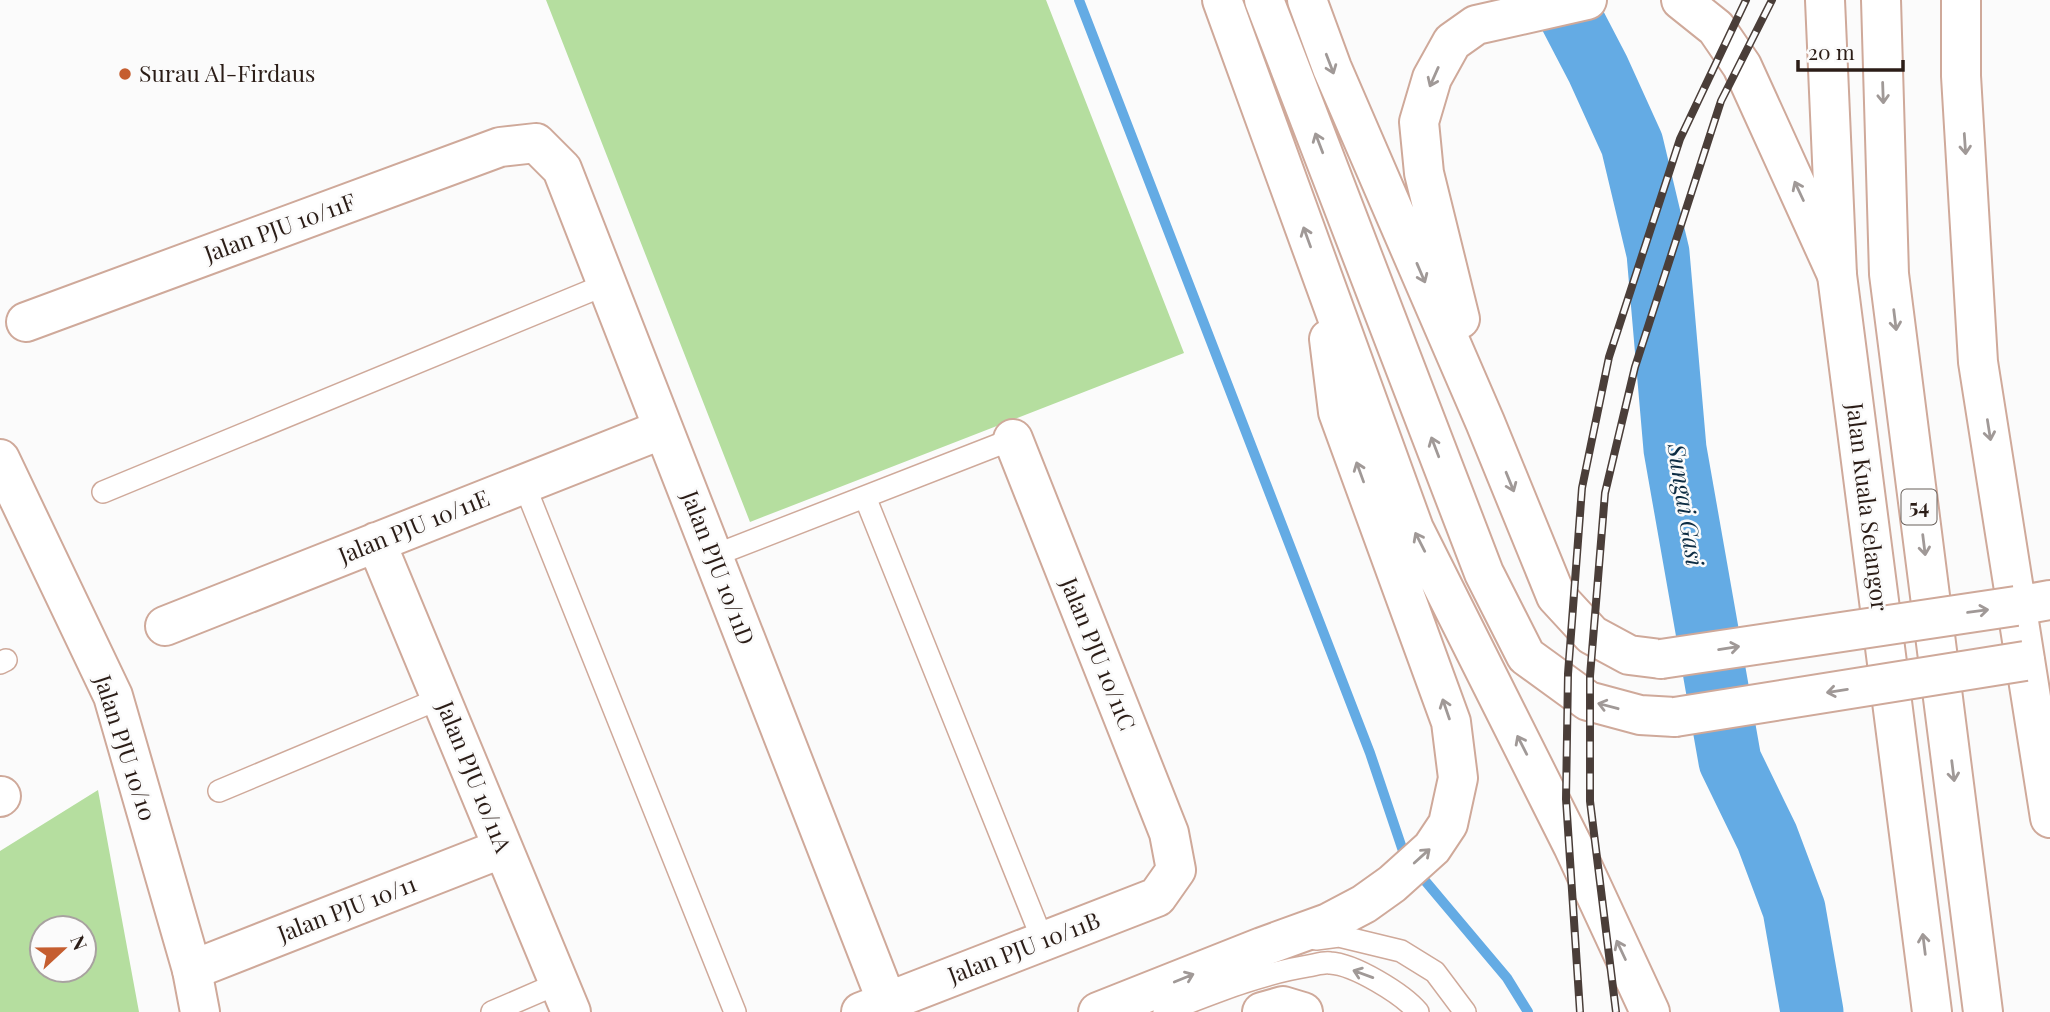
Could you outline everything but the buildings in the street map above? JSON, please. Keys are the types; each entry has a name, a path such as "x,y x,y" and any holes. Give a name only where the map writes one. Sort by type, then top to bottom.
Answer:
{"main road":[{"path":"1222,0 1414,529 1567,834 1650,1012"},
{"path":"1264,0 1484,573 1526,656 1588,701 1640,715 1675,717 2038,659"},
{"path":"1307,0 1332,68 1485,422 1556,596 1592,635 1629,655 1661,659 2033,603"},
{"path":"1485,422 1424,173 1419,122 1432,78 1452,42 1476,25 1587,0"},
{"path":"1681,0 1716,28 1742,66 1837,275"},
{"name":"Jalan Kuala Selangor","path":"1825,0 1837,275 1933,1012"},
{"name":"54","path":"1881,0 1889,274 1983,1012"},
{"path":"1961,0 1961,76 1978,362 2033,603 2050,818"},
{"name":"Jalan PJU 10/11D","path":"536,143 562,169 607,284 713,556 874,1007"},
{"name":"Jalan PJU 10/11F","path":"26,322 500,147 536,143"},
{"path":"1098,1012 1328,923 1364,904 1392,884 1432,848 1448,824 1458,778 1451,722 1338,412 1322,278"},
{"name":"Jalan PJU 10/11E","path":"164,626 663,429"},
{"name":"Jalan PJU 10/11C","path":"1013,439 1169,833 1176,870"},
{"name":"Jalan PJU 10/10","path":"0,459 113,696 192,970 200,1012"},
{"name":"Jalan PJU 10/11A","path":"376,542 565,998"},
{"name":"Jalan PJU 10/11","path":"192,970 503,848"},
{"name":"Jalan PJU 10/11B","path":"874,1007 1157,897 1176,870"},
{"path":"1262,1012 1283,1006 1303,1012"}],"lane":[{"path":"103,492 607,284"},
{"path":"713,556 1013,439"},
{"path":"524,484 735,1012"},
{"path":"865,497 1044,941"},
{"path":"219,791 441,698"},
{"path":"1262,947 1339,936 1401,951 1435,972 1465,1012"},
{"path":"1164,1012 1262,977 1330,963 1375,979 1411,1003 1418,1012"},
{"path":"492,1012 565,998"}],"green space":[{"path":"546,0 1046,0 1184,353 750,522"},
{"path":"98,790 139,1012 0,1012 0,851"}],"waterway":[{"path":"1079,0 1370,753 1405,857 1507,978 1528,1012"},
{"name":"Sungai Gasi","path":"1562,0 1598,69 1632,144 1658,253 1675,449 1730,761 1767,837 1794,909 1812,1012"}],"railway":[{"path":"1580,1012 1566,799 1568,674 1582,488 1609,357 1680,139 1746,0"},
{"path":"1616,1012 1590,801 1590,676 1605,493 1635,367 1721,101 1772,0"}],"place":[{"name":"Surau Al-Firdaus","path":"125,74"}]}
